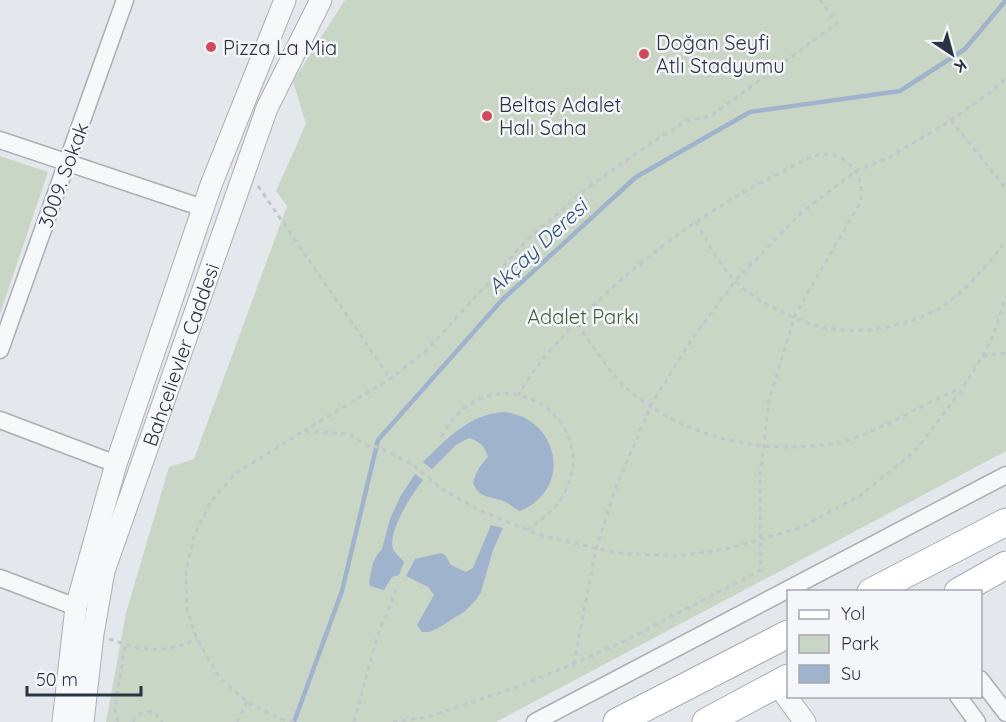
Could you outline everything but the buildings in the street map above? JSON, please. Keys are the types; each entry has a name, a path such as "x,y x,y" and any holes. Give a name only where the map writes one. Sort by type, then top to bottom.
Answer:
{"main road":[{"path":"874,590 1006,522"},
{"path":"960,590 1006,565"},
{"path":"617,722 787,635"},
{"path":"706,722 783,681"}],"street":[{"name":"3009. Sokak","path":"0,350 125,0"},
{"name":"Bahçelievler Caddesi","path":"63,722 76,607 116,464 203,207 285,0"},
{"name":"Bahçelievler Caddesi","path":"83,722 93,634 104,571 267,108 321,0"},
{"path":"0,140 203,207"},
{"path":"0,420 116,464"},
{"path":"535,722 1006,475"},
{"path":"0,578 76,607"},
{"path":"982,680 1006,713"},
{"path":"792,698 805,722"},
{"path":"959,698 977,722"}],"path":[{"path":"294,722 284,720 247,702 219,677 197,639 188,609 186,572 194,535 211,501 236,473 390,379 427,350 526,241 587,188 686,121 711,116 837,23 820,0"},
{"path":"574,664 596,548 615,490 651,405 688,345 735,281 801,213 856,171 890,157 951,120 993,91 1006,78"},
{"path":"951,120 1006,189"},
{"path":"393,722 428,717 514,688 574,664 628,639 761,570 760,477 770,400 795,318 860,203 861,183 856,171 845,160 836,156 817,155 736,195 669,240 604,295 547,355 518,395"},
{"path":"245,167 390,379"},
{"path":"696,222 718,259 735,281 758,299 795,318 827,329 892,326 924,316 949,302 984,269 1006,241"},
{"path":"303,431 349,434 367,445 378,447 412,464 442,489 480,510 527,530 616,553 677,556 726,549 800,528 861,495 915,450 962,389 983,356 995,331 1006,296"},
{"path":"577,324 623,385 680,423 725,440 790,448 841,442 886,425 930,401 962,389"},
{"path":"983,356 1006,352"},
{"path":"441,437 456,415 477,399 494,394 529,398 544,406 557,418 567,433 572,450 573,468 560,501 548,514 527,530"},
{"path":"354,722 377,637 398,585"},
{"path":"93,634 151,651 176,648 197,639"},
{"path":"118,722 115,709 125,644"},
{"path":"237,722 247,702"},
{"path":"133,722 137,715 148,711 159,716 162,722"}],"green space":[{"name":"Adalet Parkı","path":"345,0 1006,0 1006,451 496,722 106,722 126,613 169,467 194,459 287,206 276,191 306,124 293,81"},
{"path":"0,156 48,172 0,314"}],"water":[{"path":"504,412 523,417 538,427 548,440 553,456 553,472 548,488 537,501 520,511 476,489 473,483 475,475 488,457 483,447 476,441 469,438 457,444 432,469 423,462 459,429 480,417"},
{"path":"415,474 423,480 401,514 393,535 394,551 404,562 399,575 392,577 384,590 370,586 373,563 382,549 390,519 400,497"},
{"path":"491,525 503,528 493,550 481,592 465,611 440,627 429,632 422,632 417,625 434,595 428,587 406,576 415,559 441,553 451,565 466,572 473,568"}],"waterway":[{"name":"Akçay Deresi","path":"294,722 342,591 378,440 502,300 636,177 750,112 900,91 965,49 1006,0"}],"place":[{"name":"Pizza La Mia","path":"211,47"},
{"name":"Doğan Seyfi Atlı Stadyumu","path":"644,54"},
{"name":"Beltaş Adalet Halı Saha","path":"487,116"}]}
